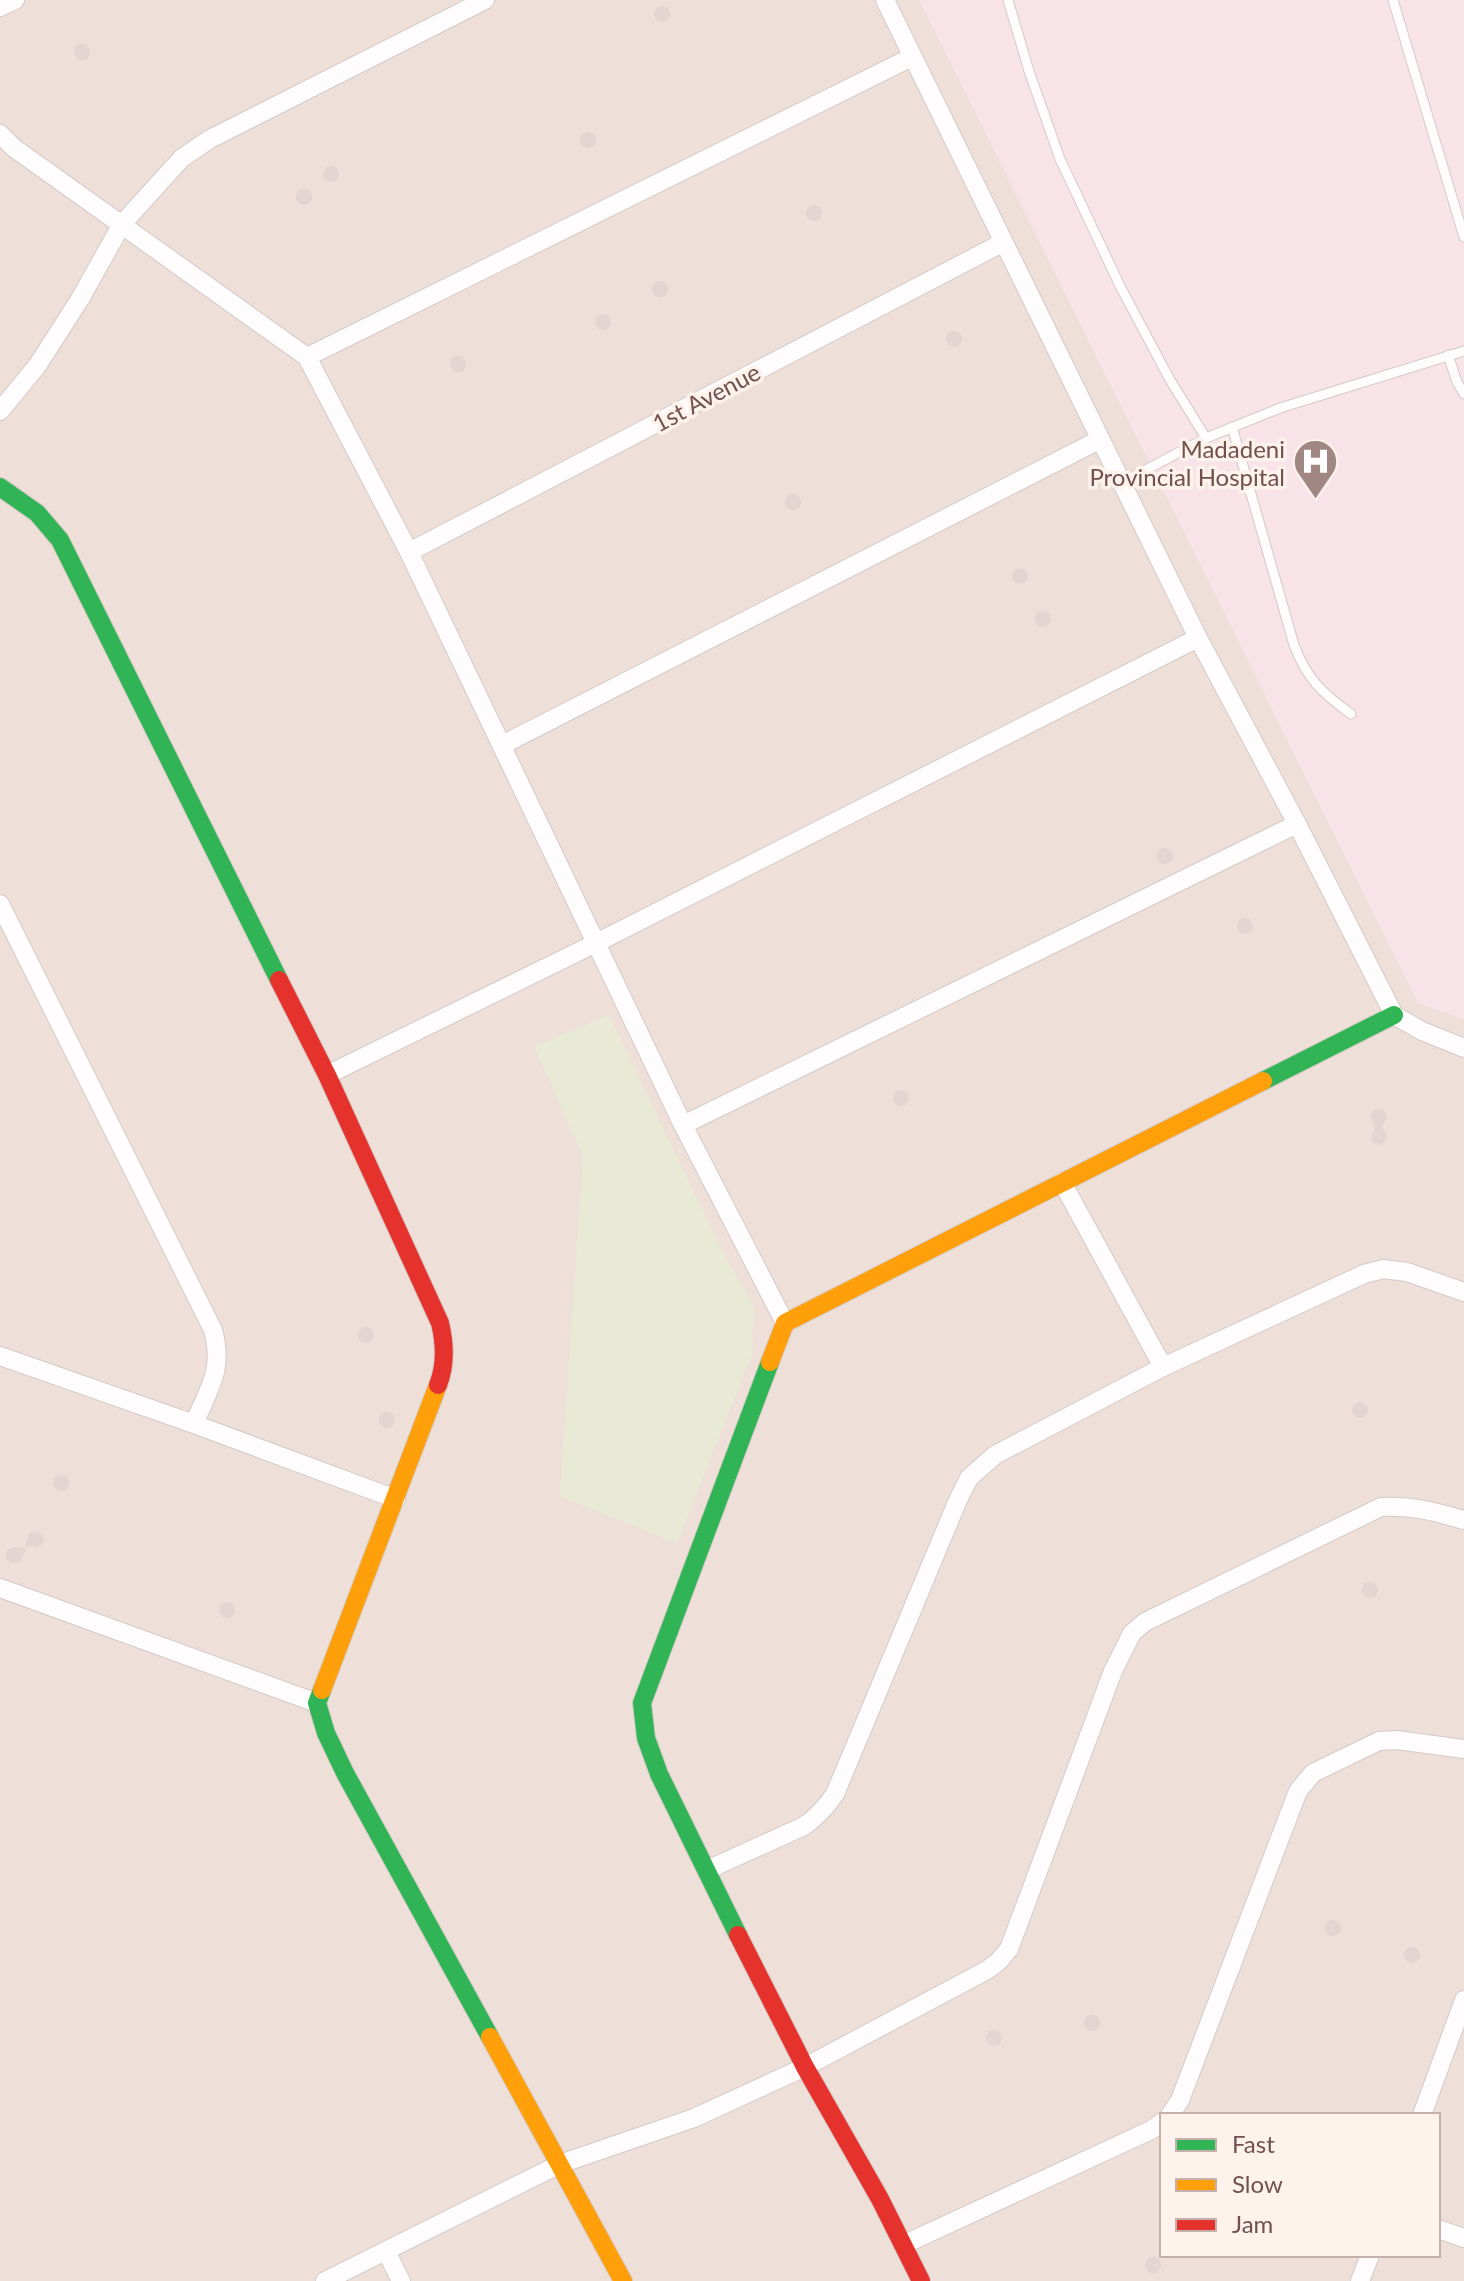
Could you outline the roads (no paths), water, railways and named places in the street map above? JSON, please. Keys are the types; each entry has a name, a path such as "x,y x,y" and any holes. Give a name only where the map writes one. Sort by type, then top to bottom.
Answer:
{"street":[{"path":"0,7 15,0"},
{"path":"0,411 46,353 122,224 182,158 210,139 485,0"},
{"path":"885,0 1198,638 1394,1015 1422,1031 1464,1048"},
{"path":"307,357 912,57"},
{"path":"0,134 14,148 307,357 409,552 683,1125 785,1323"},
{"name":"1st Avenue","path":"409,552 1002,243"},
{"path":"502,745 1099,440"},
{"path":"0,487 37,513 60,540 327,1075 440,1323 445,1345 442,1376 317,1703 326,1733 345,1773 623,2281"},
{"path":"327,1075 596,943 1198,638"},
{"path":"683,1125 1297,824"},
{"path":"0,904 213,1330 218,1347 217,1371 194,1424"},
{"path":"921,2281 905,2244 805,2067 646,1745 640,1717 642,1703 785,1323 1394,1015"},
{"path":"1062,1182 1163,1367"},
{"path":"707,1870 804,1826 816,1818 835,1794 951,1514 969,1478 995,1455 1163,1367 1343,1282 1383,1269 1407,1272 1464,1292"},
{"path":"0,1356 396,1499"},
{"path":"325,2281 560,2164 694,2118 805,2067 987,1970 1009,1949 1113,1671 1132,1633 1145,1622 1381,1507 1412,1507 1464,1520"},
{"path":"0,1588 317,1703"},
{"path":"1171,2113 1180,2100 1304,1781 1313,1773 1379,1741 1397,1740 1464,1749"},
{"path":"1423,2113 1464,2000"},
{"path":"905,2244 1160,2123"},
{"path":"1440,2230 1464,2238"},
{"path":"386,2251 401,2281"},
{"path":"1360,2281 1369,2257"}],"lane":[{"path":"1008,0 1060,159 1120,286 1170,380 1206,438"},
{"path":"1393,0 1464,237"},
{"path":"1121,483 1206,438 1280,408 1464,351"},
{"path":"1448,355 1464,394"},
{"path":"1232,427 1298,656 1313,683 1351,714"}],"place":[{"name":"Madadeni Provincial Hospital","path":"1316,501"}]}
